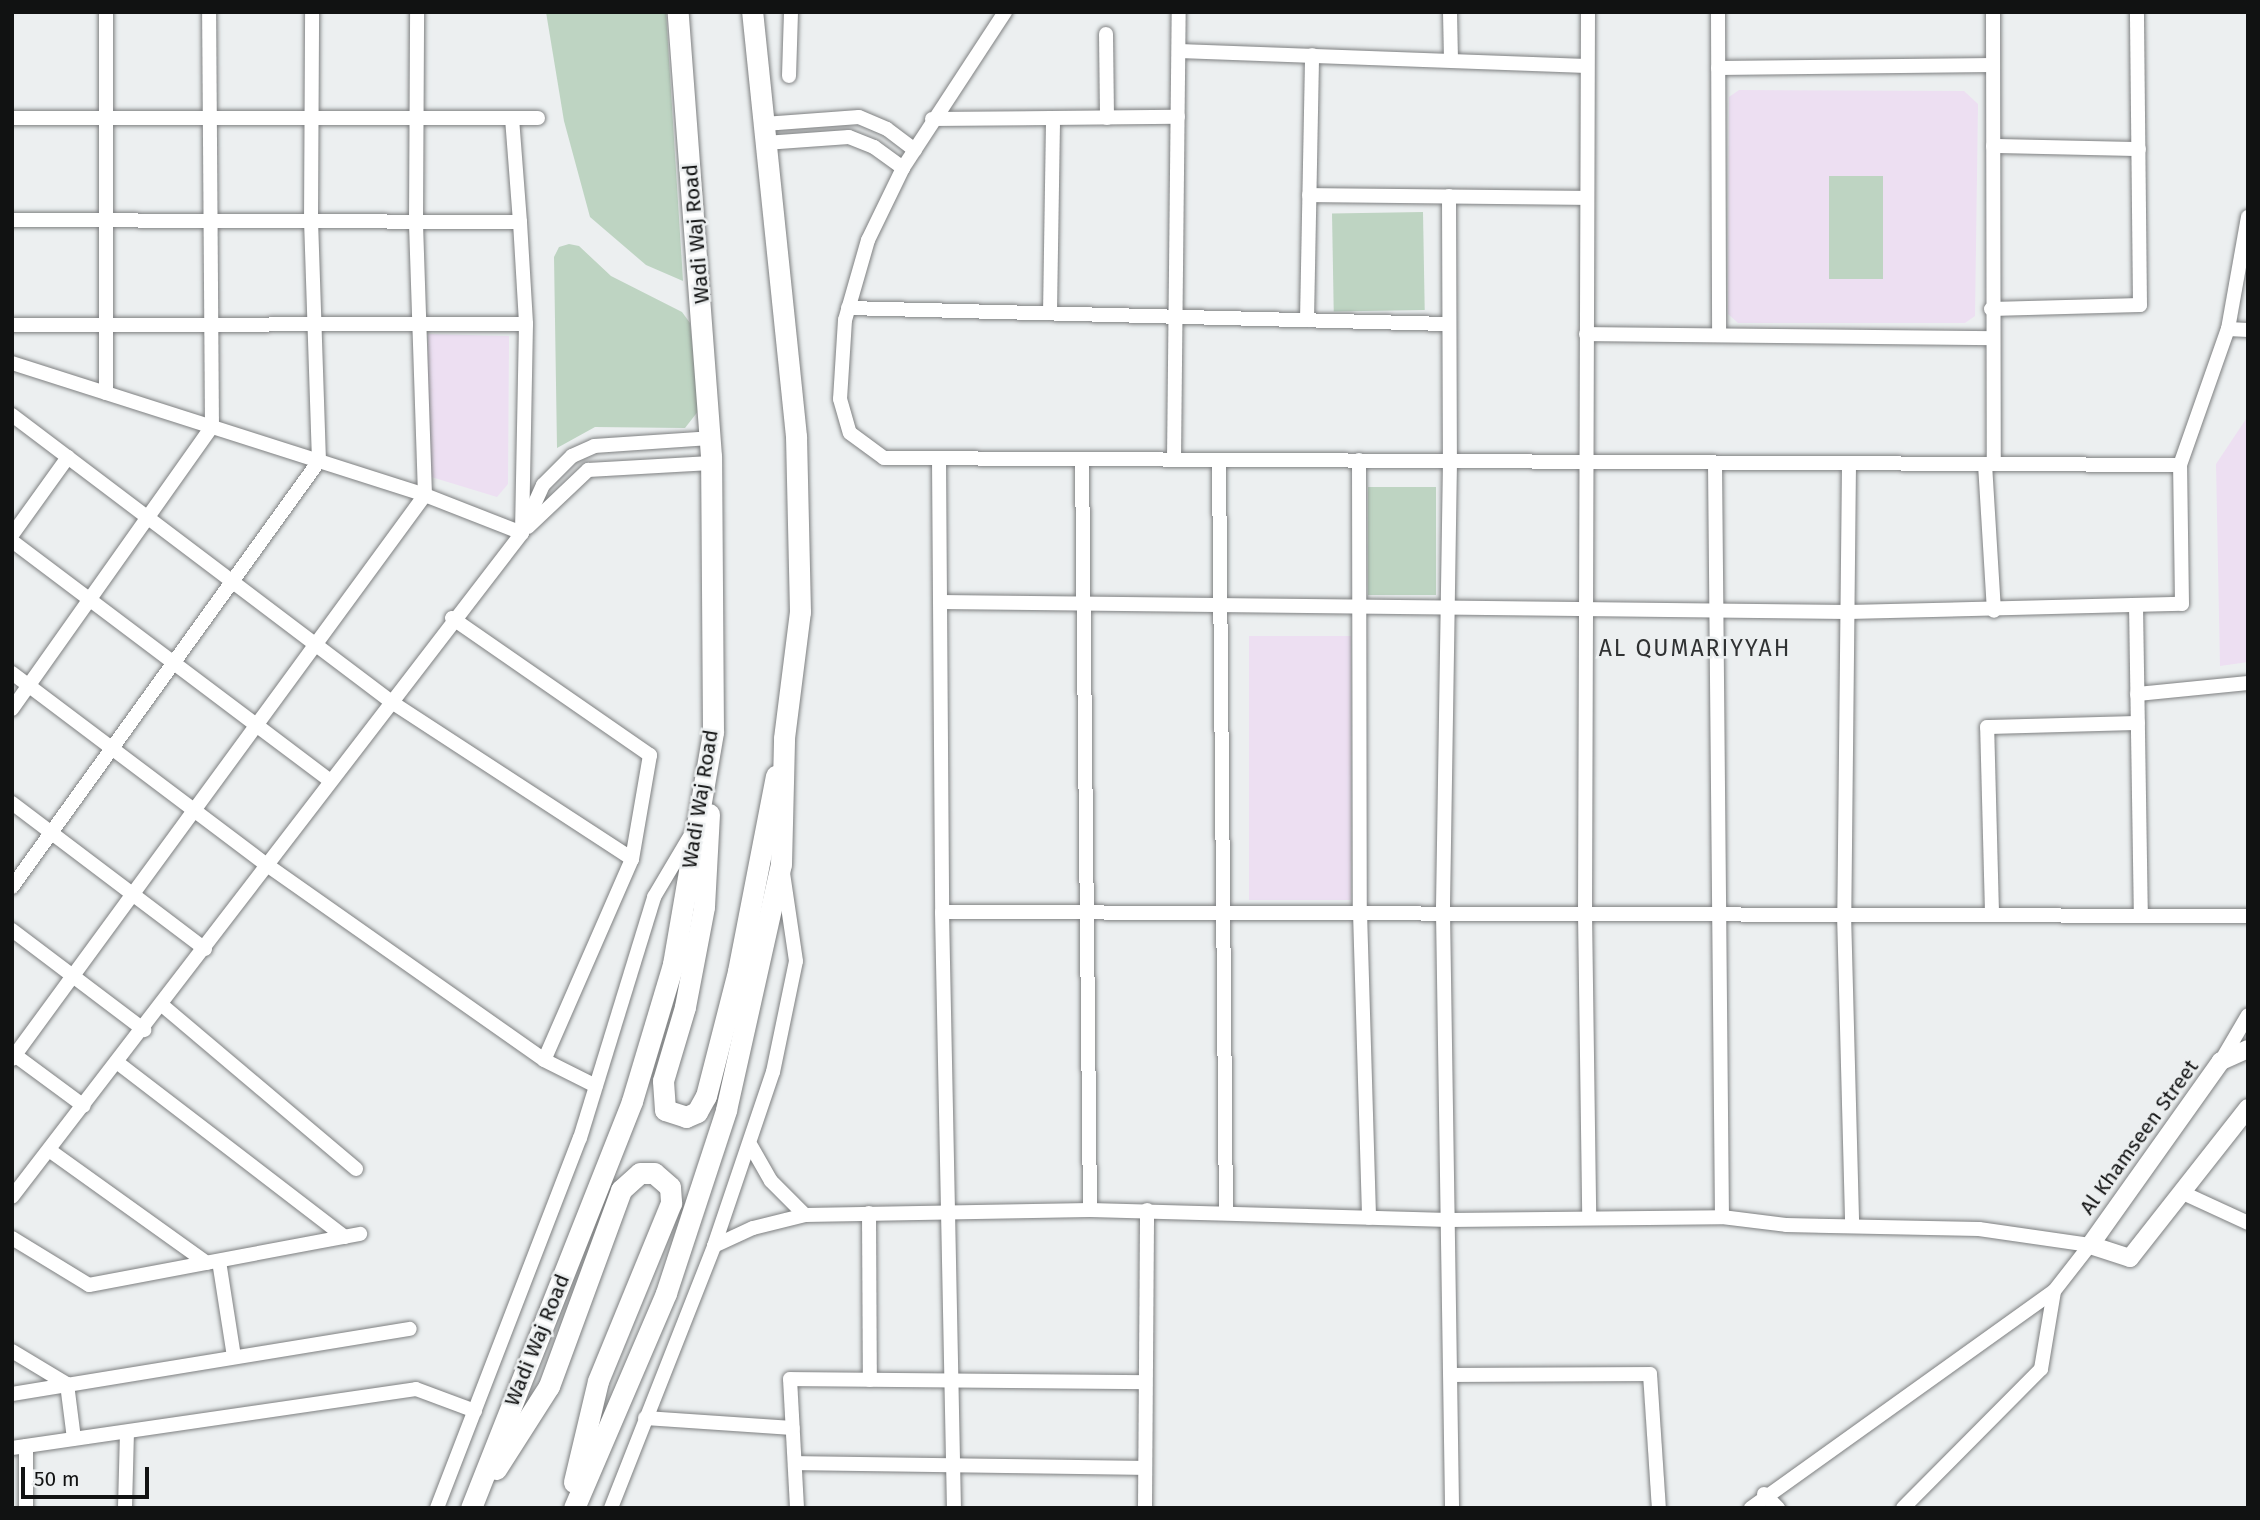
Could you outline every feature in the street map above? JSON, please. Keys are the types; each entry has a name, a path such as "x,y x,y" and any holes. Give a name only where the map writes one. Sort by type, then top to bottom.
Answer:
{"main road":[{"name":"Wadi Waj Road","path":"471,1508 632,1101 673,964 713,732 710,438 678,12"},
{"path":"713,732 704,907 662,1100 672,1115 686,1117 697,1112 706,1096 738,971 784,738 800,612 796,436 752,12"},
{"path":"574,1508 666,1293 722,1123 755,999 781,864 784,738"},
{"path":"471,1508 549,1386 621,1190 640,1173 654,1173 670,1187 671,1203 598,1381 568,1508"}],"street":[{"path":"106,12 106,393"},
{"path":"12,709 212,427 209,12"},
{"path":"12,887 319,461 311,221 312,12"},
{"path":"84,1106 13,1056 425,495 416,222 417,12"},
{"path":"789,76 791,12"},
{"path":"1006,12 932,119 903,168 868,240 848,308 840,399 850,433 884,458 2180,465"},
{"path":"1174,459 1179,12"},
{"path":"1450,12 1451,60"},
{"path":"1588,12 1585,913 1589,1217"},
{"path":"1718,12 1719,333"},
{"path":"1993,12 1989,464 1994,611"},
{"path":"1991,309 2140,304 2137,12"},
{"path":"1106,34 1107,118"},
{"path":"1179,51 1587,66"},
{"path":"1307,320 1312,55"},
{"path":"1718,68 1993,65"},
{"path":"764,134 859,117 887,129 915,149"},
{"path":"932,119 1178,117"},
{"path":"12,118 538,118"},
{"path":"1050,313 1053,118"},
{"path":"512,119 526,324 522,533"},
{"path":"764,134 849,137 874,147 903,168"},
{"path":"1993,146 2139,149"},
{"path":"1309,195 1587,198"},
{"path":"1448,196 1450,461 1444,608 1443,912 1452,1508"},
{"path":"940,602 1848,612 1994,611 2182,604 2180,465 2228,329 2248,217"},
{"path":"12,220 520,222"},
{"path":"848,308 1448,324"},
{"path":"12,325 526,324"},
{"path":"2228,329 2248,330"},
{"path":"1586,334 1719,333 1992,338"},
{"path":"12,363 425,495 522,533"},
{"path":"12,415 390,701 632,859"},
{"path":"522,533 543,485 572,456 594,446 710,438"},
{"path":"12,535 68,457"},
{"path":"939,458 942,912 954,1508"},
{"path":"1082,459 1090,1210"},
{"path":"1219,460 1226,1211"},
{"path":"1359,460 1360,912 1369,1218"},
{"path":"14,1193 144,1030 452,618 522,533 588,470 711,463"},
{"path":"1715,463 1716,913 1722,1217"},
{"path":"1849,464 1844,913 1852,1224"},
{"path":"12,541 330,781"},
{"path":"2136,606 2141,913"},
{"path":"452,618 650,755 632,859 544,1060"},
{"path":"12,673 267,865 544,1060 596,1086"},
{"path":"2137,694 2248,683"},
{"path":"1992,913 1987,727 2138,723"},
{"path":"12,803 205,949"},
{"path":"437,1508 596,1086 654,897 695,827"},
{"path":"612,1507 751,1146 772,1072 796,961 781,864"},
{"path":"942,912 2141,913 2248,916"},
{"path":"12,930 144,1030"},
{"path":"162,1005 356,1168"},
{"path":"2221,1061 2248,1015"},
{"name":"Al Khamseen Street","path":"2248,1049 2221,1061 2090,1245 2130,1258 2248,1108"},
{"path":"118,1063 345,1237"},
{"path":"751,1146 771,1181 805,1215"},
{"path":"49,1150 213,1262 234,1357"},
{"path":"2180,1192 2248,1223"},
{"path":"713,1246 753,1227 805,1215 947,1210 1226,1211 1449,1220 1722,1217 1786,1225 1852,1224 1979,1229 2090,1245 2054,1291 1892,1410 1764,1494 1751,1508"},
{"path":"1145,1508 1147,1210"},
{"path":"869,1213 870,1380"},
{"path":"12,1238 89,1286 360,1234"},
{"path":"1903,1508 2041,1369 2054,1291"},
{"path":"12,1394 410,1329"},
{"path":"12,1351 67,1384"},
{"path":"1452,1375 1650,1374 1659,1508"},
{"path":"797,1508 790,1379 1145,1382"},
{"path":"67,1384 74,1439"},
{"path":"26,1508 19,1447 416,1390 475,1411"},
{"path":"645,1418 793,1428"},
{"path":"125,1508 127,1432"},
{"path":"795,1463 1144,1468"},
{"path":"1764,1494 1778,1508"}],"shaded area":[{"path":"1739,90 1964,91 1978,104 1975,316 1965,323 1738,323 1728,314 1729,97"},
{"path":"428,334 509,336 508,484 497,497 428,476"},
{"path":"2248,416 2248,662 2220,666 2216,464"},
{"path":"1249,636 1351,636 1351,900 1249,900"}],"green space":[{"path":"546,12 666,12 683,281 646,265 590,217 564,121"},
{"path":"1829,176 1883,176 1883,279 1829,279"},
{"path":"1423,212 1425,310 1334,312 1332,214"},
{"path":"569,244 579,246 611,276 682,312 690,323 699,410 685,428 595,427 557,448 554,257 559,247"},
{"path":"1368,487 1436,487 1436,595 1368,595"}],"district":[{"name":"AL QUMARIYYAH","path":"1695,648"}]}
